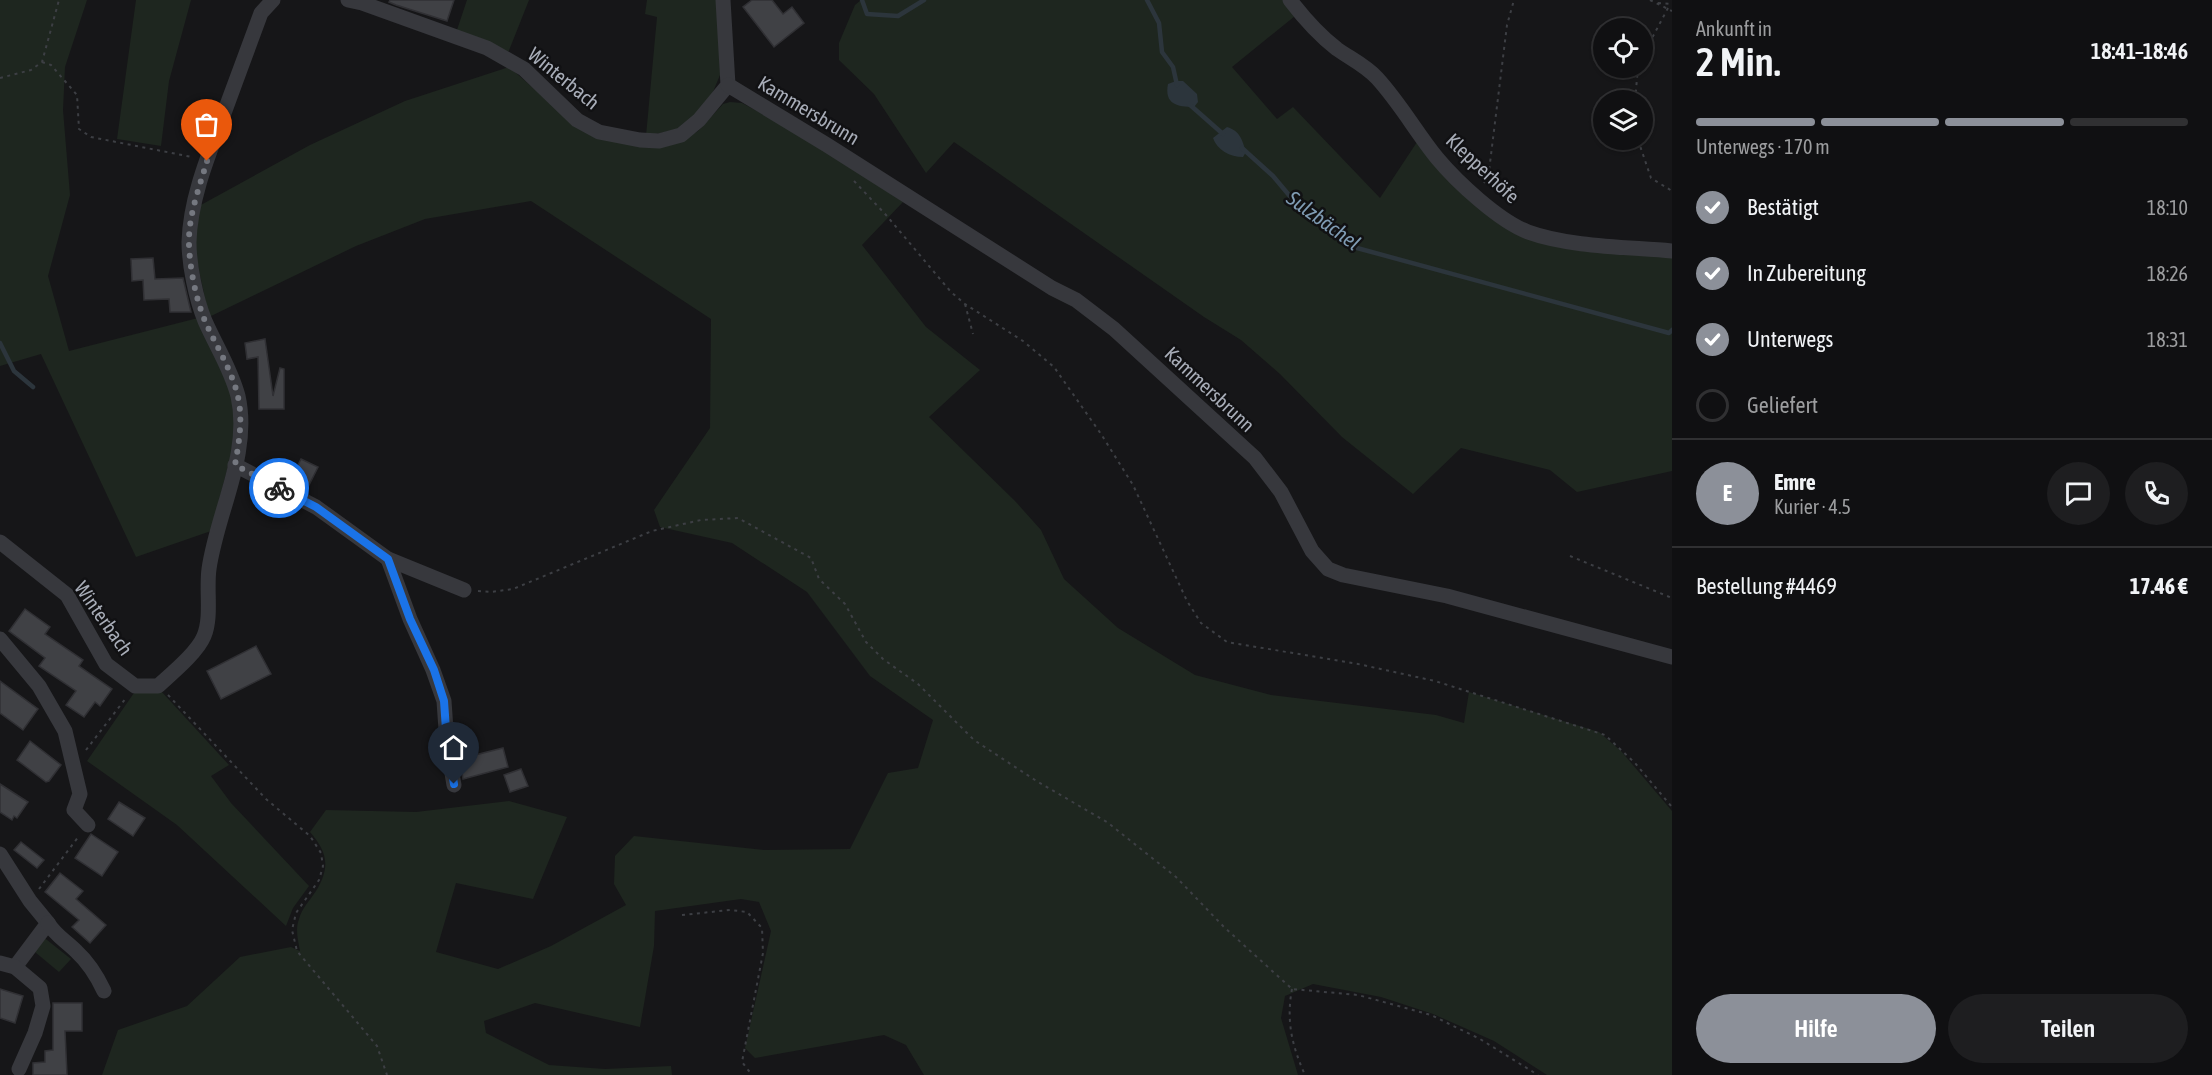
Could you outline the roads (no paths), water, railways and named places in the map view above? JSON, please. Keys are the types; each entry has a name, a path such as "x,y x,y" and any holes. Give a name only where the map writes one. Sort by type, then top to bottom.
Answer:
{"street":[{"path":"273,0 261,13 207,161 190,223 191,270 205,320 229,369 238,397 241,433 235,465 316,507 388,559 464,590"},
{"name":"Winterbach","path":"348,0 487,48 524,69 577,120 599,132 640,140 659,141 681,135 699,120 728,85"},
{"path":"723,0 728,85"},
{"name":"Klepperhöfe","path":"1290,0 1300,14 1336,48 1367,66 1395,98 1437,158 1502,218 1527,232 1563,241 1672,251"},
{"name":"Kammersbrunn","path":"728,85 1052,288 1077,300 1113,328 1255,458 1281,492 1312,551 1328,569 1343,575 1447,596 1672,657"},
{"name":"Winterbach","path":"0,542 67,595 106,664 135,686 158,686 183,663 204,637 209,569 235,465"},
{"path":"388,559 410,619 434,670 444,701 447,744 454,784"},
{"path":"0,639 44,695 65,731 80,794 74,810 88,825"},
{"path":"0,854 30,901 53,931 78,952 104,991"},
{"path":"19,1069 35,1033 43,1006 39,988 7,965 48,923"}],"waterway":[{"name":"Sulzbächel","path":"862,0 867,14 898,16 924,0"},
{"name":"Sulzbächel","path":"1147,0 1159,23 1162,52 1173,67 1177,85"},
{"name":"Sulzbächel","path":"1189,104 1223,134"},
{"name":"Sulzbächel","path":"1242,148 1273,176 1299,207 1357,248 1669,333 1672,330"},
{"name":"Winterbach","path":"0,343 14,371 33,387"}]}
